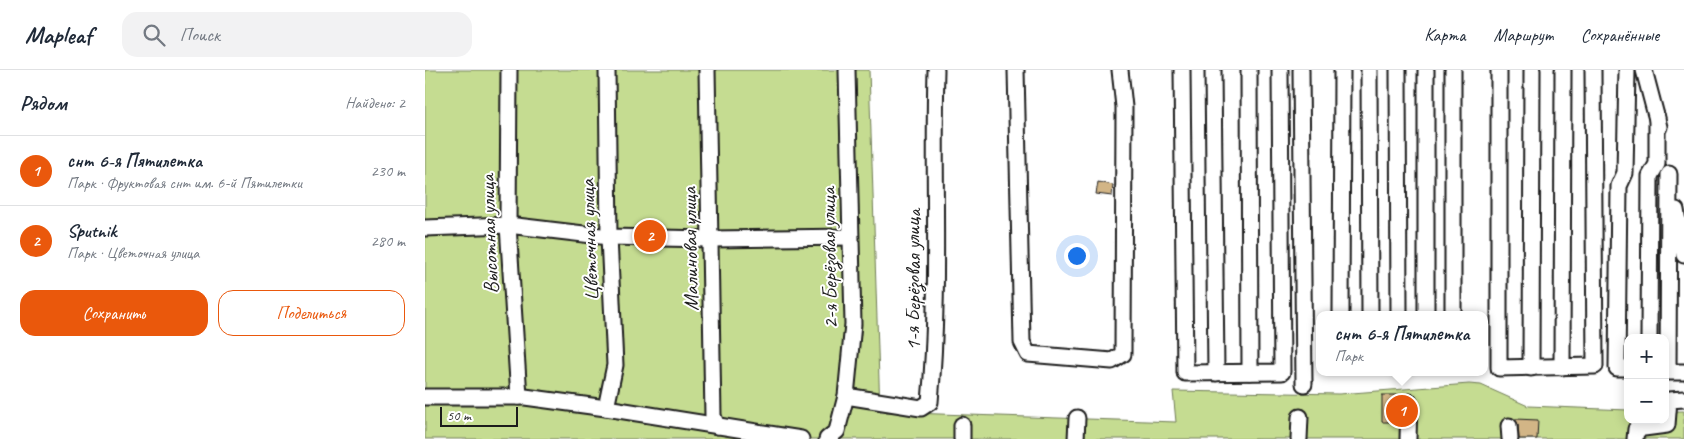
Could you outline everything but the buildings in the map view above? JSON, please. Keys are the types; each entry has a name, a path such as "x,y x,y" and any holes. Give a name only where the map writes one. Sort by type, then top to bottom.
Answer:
{"street":[{"name":"Высотная улица","path":"509,70 508,225 519,397"},
{"name":"Цветочная улица","path":"606,408 615,364 609,237 607,70"},
{"name":"Малиновая улица","path":"707,70 713,416 717,426"},
{"name":"2-я Берёзовая улица","path":"827,439 837,430 846,396 853,324 847,70"},
{"name":"1-я Берёзовая улица","path":"846,396 921,408 930,402 935,353 934,126 936,70"},
{"path":"1016,70 1022,342 1028,354 1112,360 1123,354 1124,107 1119,70"},
{"path":"1182,70 1185,373 1282,372 1280,70"},
{"path":"1213,70 1215,372"},
{"path":"1249,70 1250,372"},
{"path":"1301,70 1304,384"},
{"path":"1341,311 1342,70"},
{"path":"1369,70 1370,311"},
{"path":"1398,70 1399,311"},
{"path":"1426,70 1426,311"},
{"path":"1453,70 1453,311"},
{"path":"1499,70 1499,368 1595,366 1593,70"},
{"path":"1531,368 1532,70"},
{"path":"1562,367 1563,70"},
{"path":"1624,368 1617,368 1619,186 1625,174 1627,70"},
{"path":"1644,70 1657,117 1684,255"},
{"path":"1649,334 1650,176 1657,164 1657,117"},
{"path":"1669,174 1668,372 1684,372"},
{"path":"425,228 508,225 609,237 711,239 850,237"},
{"path":"425,397 519,397 606,408 801,439"},
{"path":"1635,439 1635,429 1667,425 1669,400 1684,399"},
{"path":"1408,439 1409,402"},
{"path":"1299,439 1300,417"},
{"path":"1076,439 1077,418"}],"green space":[{"path":"425,70 869,70 880,412 1176,422 1173,391 1339,394 1469,384 1481,385 1528,406 1624,410 1624,424 1669,424 1669,411 1684,411 1684,439 425,439"}],"place":[{"name":"Sputnik","path":"650,236"},
{"name":"снт 6-я Пятилетка","path":"1402,411"}]}
